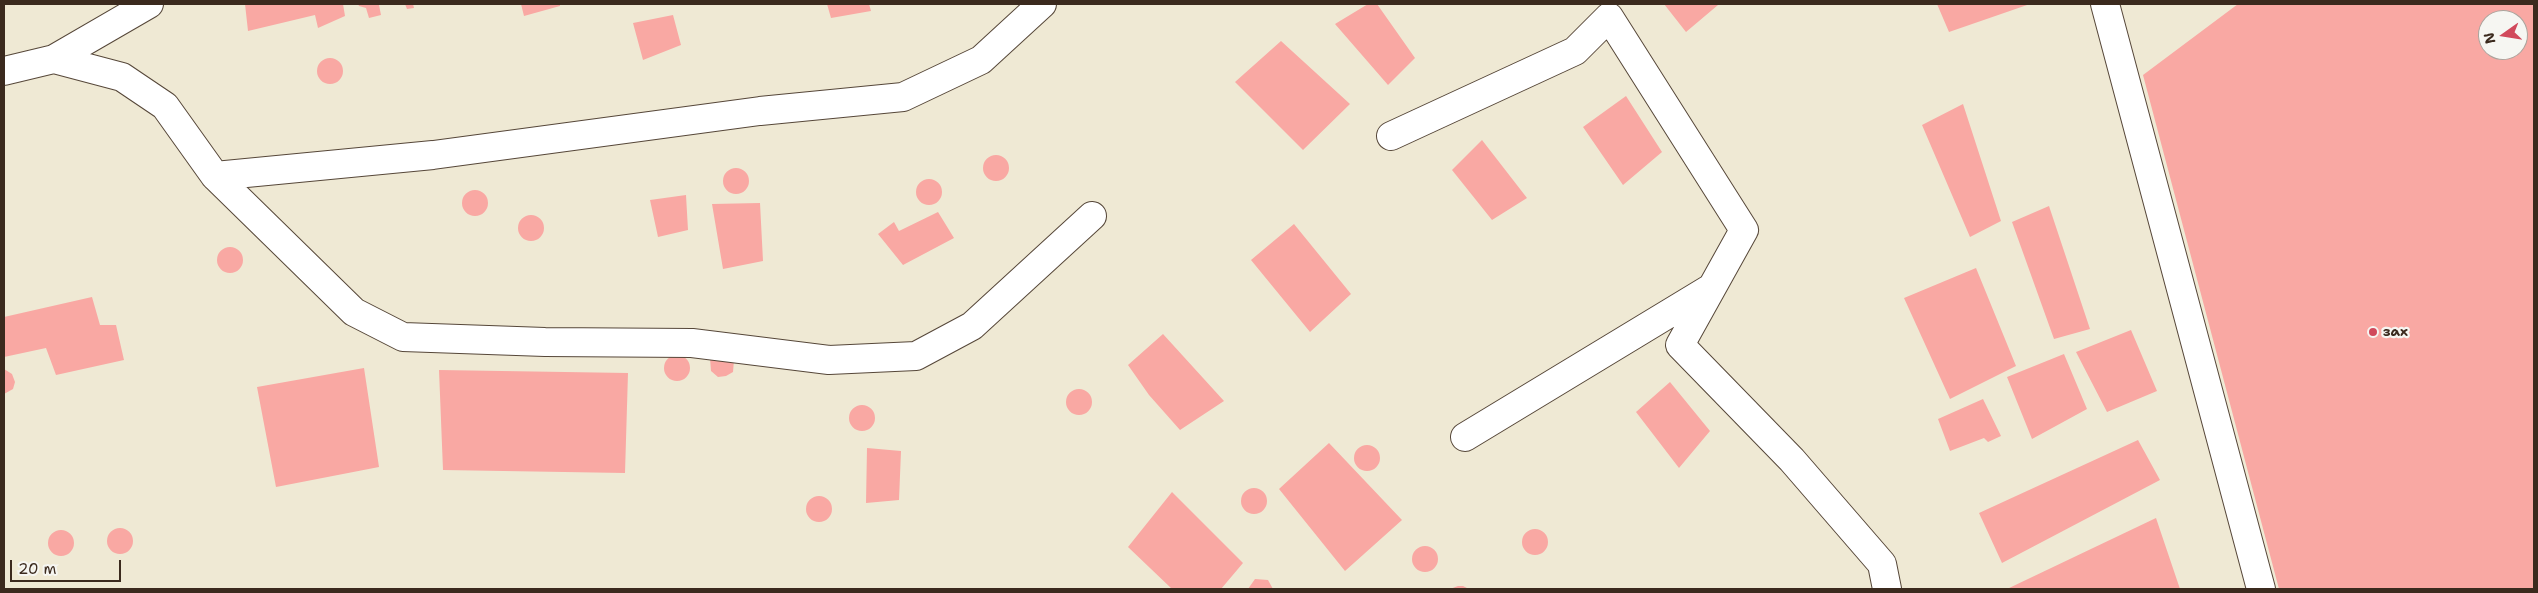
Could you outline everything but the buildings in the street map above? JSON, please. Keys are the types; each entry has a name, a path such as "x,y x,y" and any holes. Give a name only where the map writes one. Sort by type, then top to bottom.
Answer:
{"street":[{"path":"4,71 54,59 149,4"},
{"path":"215,176 433,155 760,111 903,97 981,60 1042,4"},
{"path":"2105,4 2261,589"},
{"path":"1391,136 1575,50 1609,16 1744,230 1680,345 1792,460 1882,564 1887,589"},
{"path":"54,59 122,77 165,106 215,176 354,312 403,337 546,342 692,343 829,360 916,356 972,326 1092,216"},
{"path":"1465,437 1712,287"}],"place":[{"name":"зах","path":"2373,332"}]}
